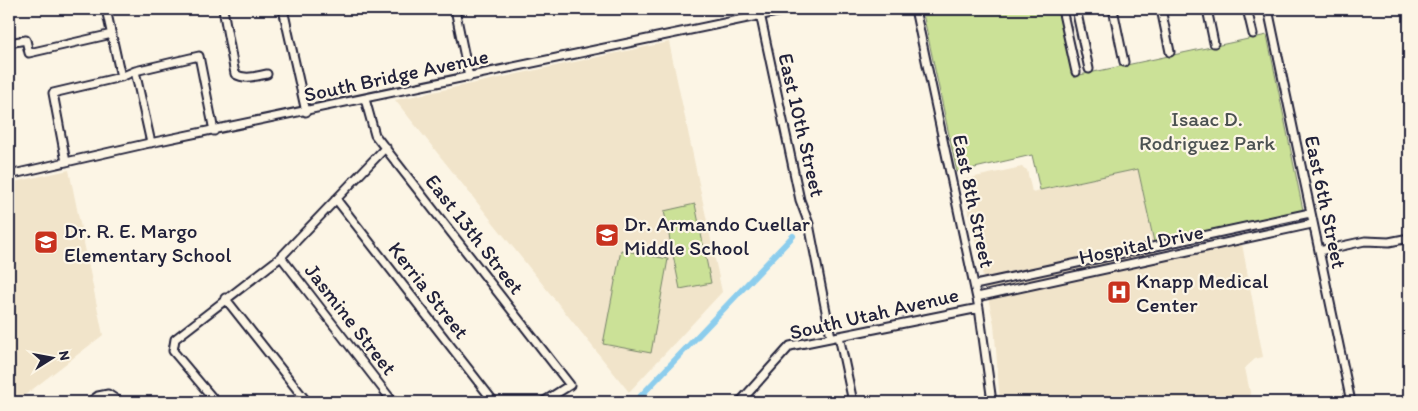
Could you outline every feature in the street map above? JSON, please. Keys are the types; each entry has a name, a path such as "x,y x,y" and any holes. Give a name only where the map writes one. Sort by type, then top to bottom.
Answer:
{"street":[{"path":"106,9 121,77"},
{"path":"223,9 235,74 249,78 267,74"},
{"path":"283,9 306,112"},
{"path":"455,9 469,78"},
{"name":"South Bridge Avenue","path":"9,175 151,143 469,78 759,12 791,9"},
{"name":"East 8th Street","path":"915,9 975,285 992,402"},
{"path":"1062,9 1076,72"},
{"path":"1076,9 1089,69"},
{"path":"1113,9 1124,62"},
{"path":"1162,9 1170,52"},
{"path":"1207,9 1214,43"},
{"path":"1247,9 1252,34"},
{"name":"East 6th Street","path":"1268,9 1351,402"},
{"name":"East 10th Street","path":"759,12 800,200 809,224 835,337 853,402"},
{"path":"9,43 26,40 29,53 112,34"},
{"path":"66,162 53,93 199,56 214,131"},
{"path":"135,71 151,143"},
{"name":"East 13th Street","path":"365,99 374,135 386,147 570,385 543,402"},
{"path":"216,402 174,351 175,339 225,298 281,257 386,147"},
{"name":"Kerria Street","path":"336,199 494,402"},
{"name":"Hospital Drive","path":"975,285 1310,213"},
{"name":"Hospital Drive","path":"977,297 1312,224"},
{"path":"1318,251 1365,241 1389,242 1409,238"},
{"name":"Jasmine Street","path":"281,257 393,402"},
{"path":"225,298 306,402"},
{"name":"South Utah Avenue","path":"740,402 790,346 979,308"},
{"path":"90,402 98,396 108,394 120,402"}],"shaded area":[{"name":"Dr. Armando Cuellar Middle School","path":"669,42 722,292 629,392 395,100"},
{"name":"Knapp Medical Center","path":"1022,167 1027,170 1032,192 1138,169 1158,261 1242,244 1263,357 1255,359 1245,368 1252,402 1000,402 994,324 961,180"},
{"name":"Dr. R. E. Margo Elementary School","path":"69,170 103,335 16,402 9,402 9,183"}],"green space":[{"name":"Isaac D. Rodriguez Park","path":"922,9 1061,9 1075,76 1267,35 1303,210 1154,242 1138,169 1040,190 1032,155 957,172"},
{"path":"695,204 711,283 680,289 664,211"},
{"path":"621,250 668,259 651,353 603,344"}],"waterway":[{"path":"635,402 793,236"}],"place":[{"name":"Dr. Armando Cuellar Middle School","path":"607,235"},
{"name":"Dr. R. E. Margo Elementary School","path":"46,242"},
{"name":"Knapp Medical Center","path":"1119,292"}]}
